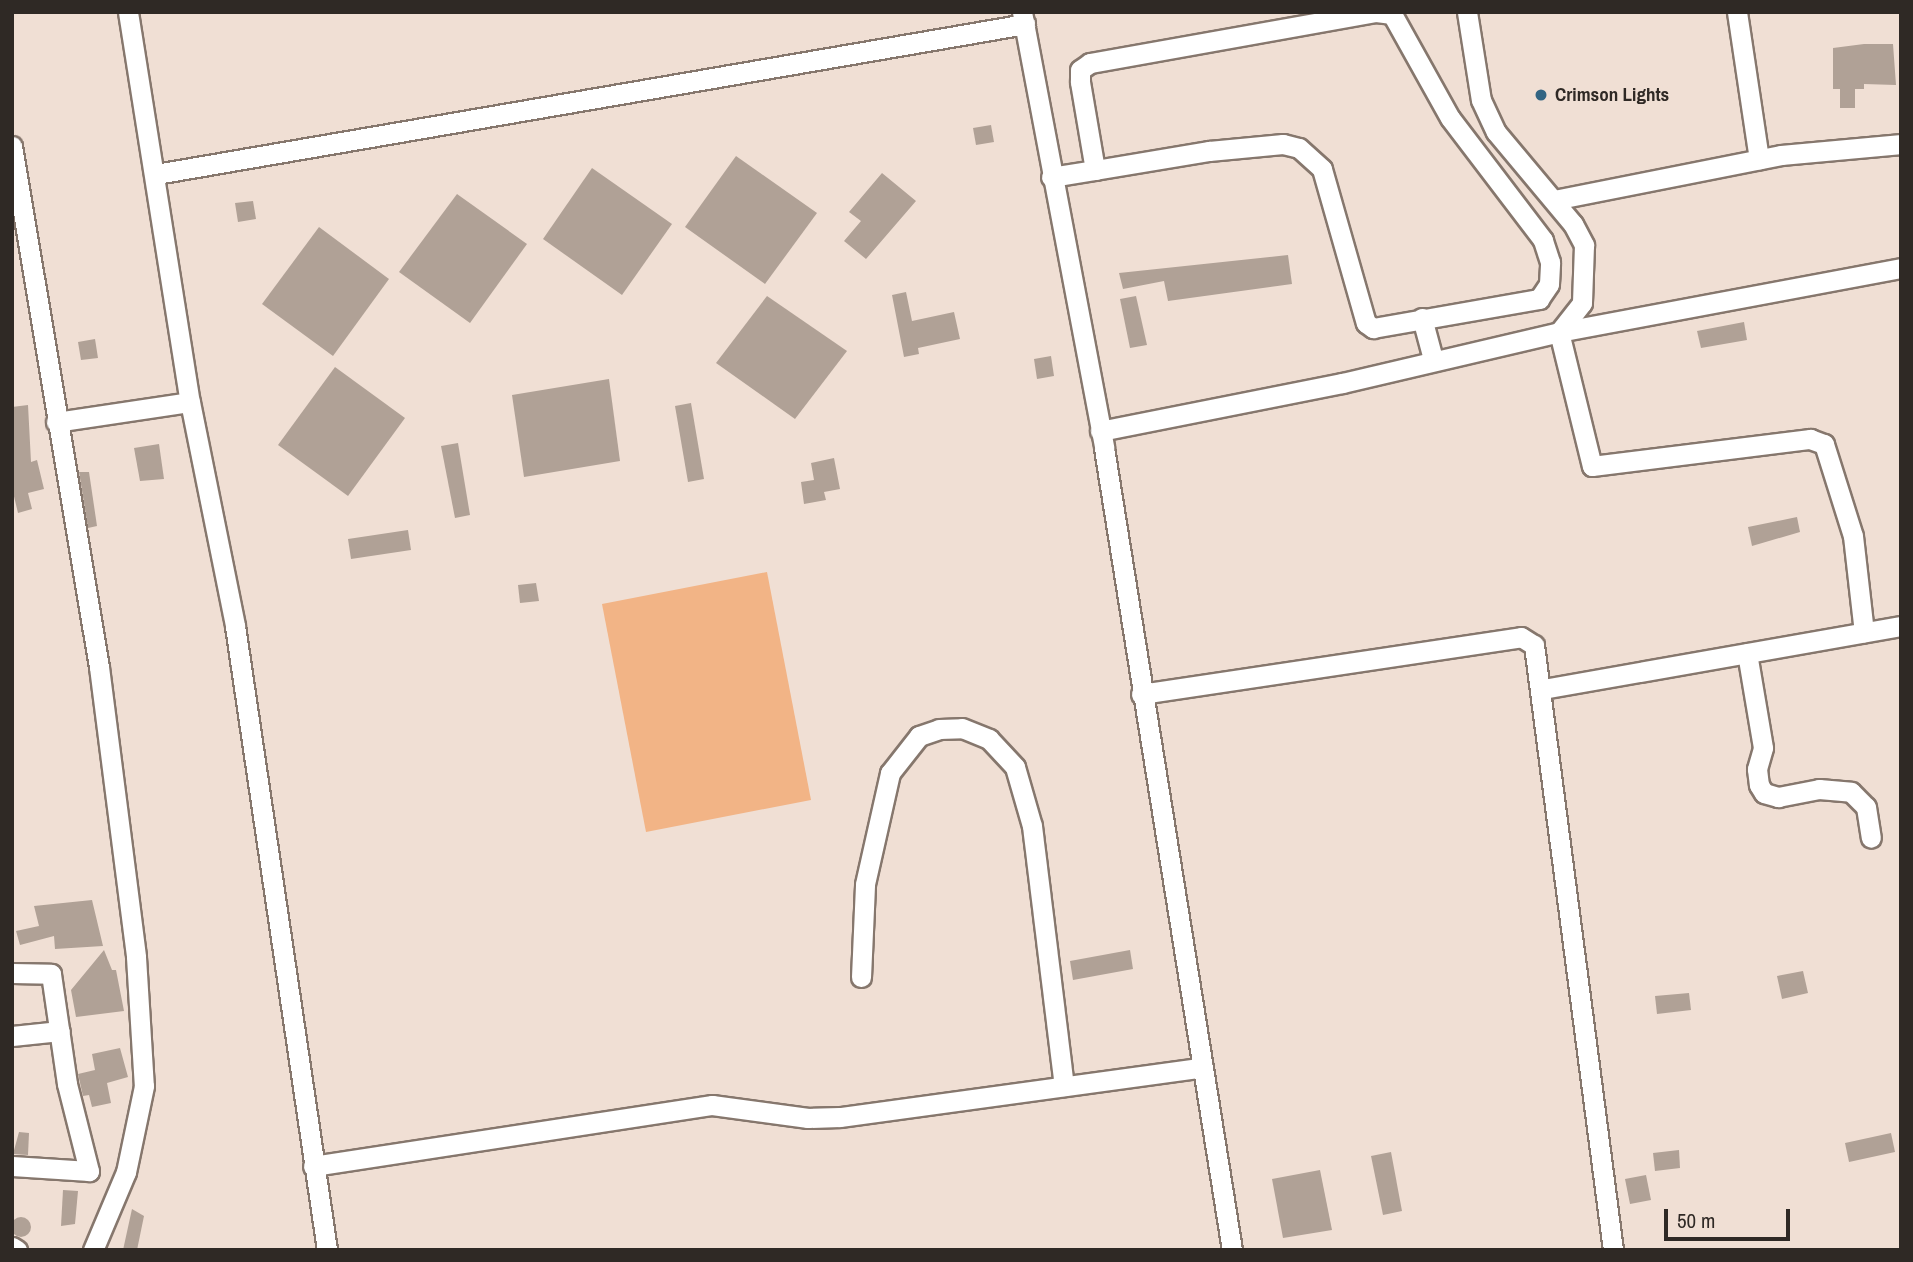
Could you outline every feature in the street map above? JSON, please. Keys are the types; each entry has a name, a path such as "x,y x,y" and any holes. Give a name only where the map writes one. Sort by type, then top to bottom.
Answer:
{"street":[{"path":"128,12 156,174 190,401 235,626 327,1250"},
{"path":"1051,177 1095,170 1209,151 1283,144 1299,148 1322,169 1366,323 1385,328 1422,318 1538,299 1549,284 1550,262 1543,240 1450,118 1392,14 1376,12 1090,63 1080,70 1080,82 1095,170"},
{"path":"1467,12 1481,100 1496,132 1554,200 1584,245 1586,267 1582,303 1559,332"},
{"path":"1737,12 1759,159"},
{"path":"156,174 1023,18 1100,431 1232,1250"},
{"path":"1554,200 1759,159 1901,144"},
{"path":"12,146 20,227 99,667 136,957 144,1086 126,1171 93,1250"},
{"path":"1100,431 1342,383 1433,359 1559,332 1901,268"},
{"path":"1422,318 1433,359"},
{"path":"1559,332 1592,467 1810,439 1824,444 1853,536 1864,632"},
{"path":"56,422 190,401"},
{"path":"1543,689 1901,626"},
{"path":"1141,694 1521,637 1534,645 1543,689 1613,1250"},
{"path":"1747,653 1763,748 1759,785 1764,793 1778,797 1819,789 1851,792 1866,807 1871,838"},
{"path":"861,976 865,884 890,772 919,736 939,729 962,728 989,738 1015,767 1032,826 1064,1086"},
{"path":"12,973 51,974 67,1084 89,1171 12,1166"},
{"path":"12,1036 60,1031"},
{"path":"313,1166 712,1105 839,1117 1203,1067"}],"shaded area":[{"path":"767,572 811,800 646,832 602,604"}],"building":[{"path":"1893,44 1896,85 1864,84 1864,89 1855,89 1855,108 1840,108 1840,89 1833,89 1833,48"},
{"path":"991,125 994,142 976,145 973,128"},
{"path":"736,156 817,213 765,284 685,227"},
{"path":"592,168 672,224 622,295 543,239"},
{"path":"882,173 916,201 866,259 844,241 861,221 849,212"},
{"path":"457,194 527,244 470,323 399,272"},
{"path":"253,201 256,219 238,222 235,203"},
{"path":"319,227 389,279 333,356 262,304"},
{"path":"1288,255 1292,284 1168,301 1164,281 1123,289 1119,273"},
{"path":"906,292 912,321 954,312 960,339 918,348 919,354 904,357 892,295"},
{"path":"767,296 847,351 795,419 716,363"},
{"path":"1136,296 1147,345 1130,348 1120,299"},
{"path":"1744,322 1747,340 1701,348 1697,331"},
{"path":"95,339 98,358 81,360 78,342"},
{"path":"1051,356 1054,376 1037,379 1034,359"},
{"path":"335,367 405,418 348,496 278,445"},
{"path":"609,379 620,461 524,477 512,395"},
{"path":"691,403 704,479 688,482 675,406"},
{"path":"28,405 31,462 37,460 44,489 28,493 32,509 18,513 12,488 12,407"},
{"path":"458,443 470,515 455,518 441,446"},
{"path":"159,444 164,479 140,481 134,448"},
{"path":"834,458 840,489 824,492 826,500 804,504 801,482 814,480 811,463"},
{"path":"79,472 89,472 97,526 88,528"},
{"path":"1797,517 1800,532 1752,546 1748,527"},
{"path":"408,530 411,550 351,559 348,539"},
{"path":"536,583 539,601 520,603 518,585"},
{"path":"92,900 103,946 55,949 54,936 20,945 16,931 39,926 34,906"},
{"path":"104,950 112,970 116,970 124,1011 76,1017 71,990"},
{"path":"1130,950 1133,969 1073,980 1070,961"},
{"path":"1803,971 1808,993 1782,999 1777,976"},
{"path":"1689,993 1691,1010 1657,1014 1655,996"},
{"path":"120,1048 128,1077 107,1083 111,1103 92,1107 89,1095 83,1096 78,1074 95,1070 92,1054"},
{"path":"19,1132 29,1133 28,1155 13,1154"},
{"path":"1891,1133 1895,1152 1849,1162 1845,1143"},
{"path":"1679,1150 1680,1168 1655,1171 1653,1153"},
{"path":"1391,1152 1402,1211 1383,1215 1371,1156"},
{"path":"1320,1170 1332,1230 1283,1238 1272,1179"},
{"path":"1646,1175 1651,1200 1630,1204 1625,1179"},
{"path":"63,1190 78,1191 75,1224 61,1226"},
{"path":"132,1209 144,1216 137,1250 123,1250"},
{"path":"17,1217 25,1217 31,1227 25,1237 17,1237 11,1231 11,1223"}],"place":[{"name":"Crimson Lights","path":"1541,95"}]}
